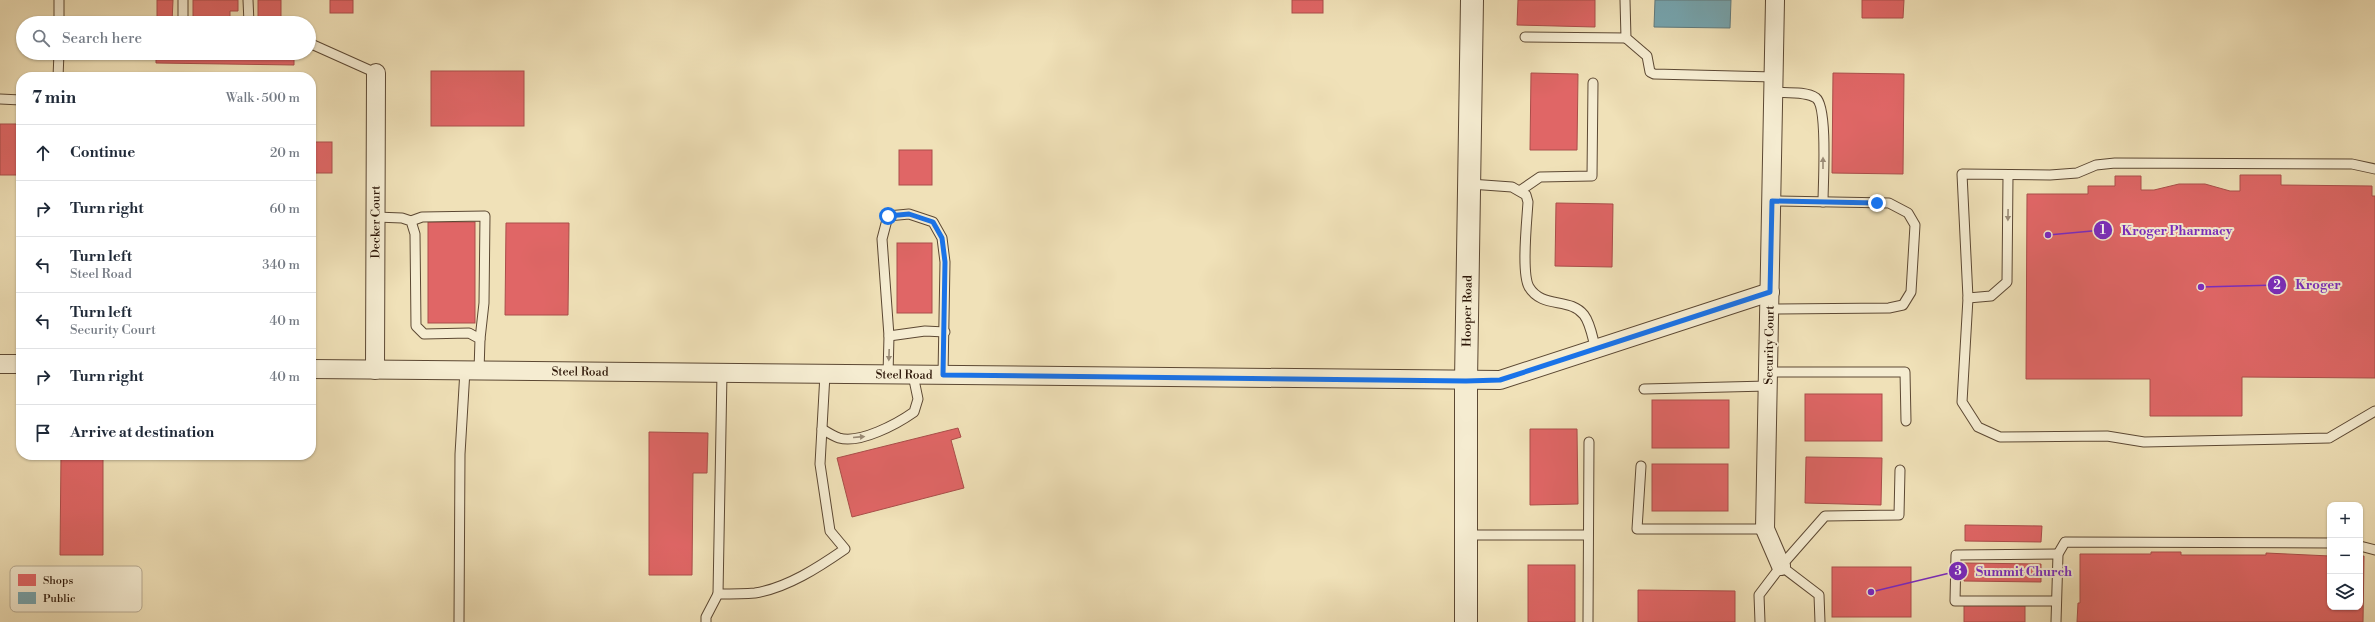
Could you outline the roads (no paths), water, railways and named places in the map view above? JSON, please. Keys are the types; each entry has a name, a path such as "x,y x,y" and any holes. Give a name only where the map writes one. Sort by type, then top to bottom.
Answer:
{"street":[{"name":"Hooper Road","path":"1466,622 1466,381 1472,0"},
{"name":"Security Court","path":"1775,0 1765,529 1781,566"},
{"name":"Decker Court","path":"375,370 376,74"},
{"name":"Steel Road","path":"316,369 1466,381 1500,380 1596,350 1770,300"},
{"path":"0,364 16,364"}],"lane":[{"path":"59,0 59,16"},
{"path":"183,16 184,0"},
{"path":"248,0 249,16"},
{"path":"1625,0 1626,38"},
{"path":"1525,37 1626,38 1647,56 1650,72 1654,74 1773,84 1816,98 1820,104 1824,120 1823,202"},
{"path":"316,47 376,74"},
{"path":"58,72 59,60"},
{"path":"1520,190 1540,177 1592,176 1593,83"},
{"path":"0,99 16,100"},
{"path":"2375,169 2352,164 2115,163 2096,165 2077,173 2008,176 1962,174 1968,298 1962,402 1978,427 2000,437 2107,436 2144,442 2329,438 2375,410"},
{"path":"1968,298 1991,296 2007,282 2008,176"},
{"path":"1470,184 1499,185 1520,190 1526,196 1528,202 1526,270 1529,286 1541,299 1576,308 1585,316 1596,350"},
{"path":"1770,300 1889,308 1903,305 1911,292 1915,225 1908,213 1888,203 1772,201"},
{"path":"888,375 889,336 882,239 888,216 909,214 933,222 942,238 945,262 945,332 943,375"},
{"path":"376,217 402,218 411,221 422,217 485,216 484,303 480,338 472,371 460,454 459,622"},
{"path":"411,221 415,234 416,326 424,334 469,333 480,338"},
{"path":"889,336 925,331 945,332"},
{"path":"1644,389 1768,379 1905,372 1906,421"},
{"path":"706,622 706,617 718,594 722,373"},
{"path":"718,594 756,592 788,582 820,566 845,549 830,531 820,464 825,374"},
{"path":"822,429 839,438 868,436 897,424 914,412 918,399 914,375"},
{"path":"1588,622 1589,442"},
{"path":"1641,466 1637,529 1765,529"},
{"path":"1760,622 1759,595 1781,566 1825,516 1899,515 1900,470"},
{"path":"1466,535 1588,535"},
{"path":"2056,622 2058,554 2065,542 2327,543"},
{"path":"2363,547 2375,550"},
{"path":"2056,600 1955,601 1956,555 2058,554"},
{"path":"1781,566 1819,595 1820,622"}],"place":[{"name":"Kroger Pharmacy","path":"2048,235"},
{"name":"Kroger","path":"2201,287"},
{"name":"Summit Church","path":"1871,592"}]}
